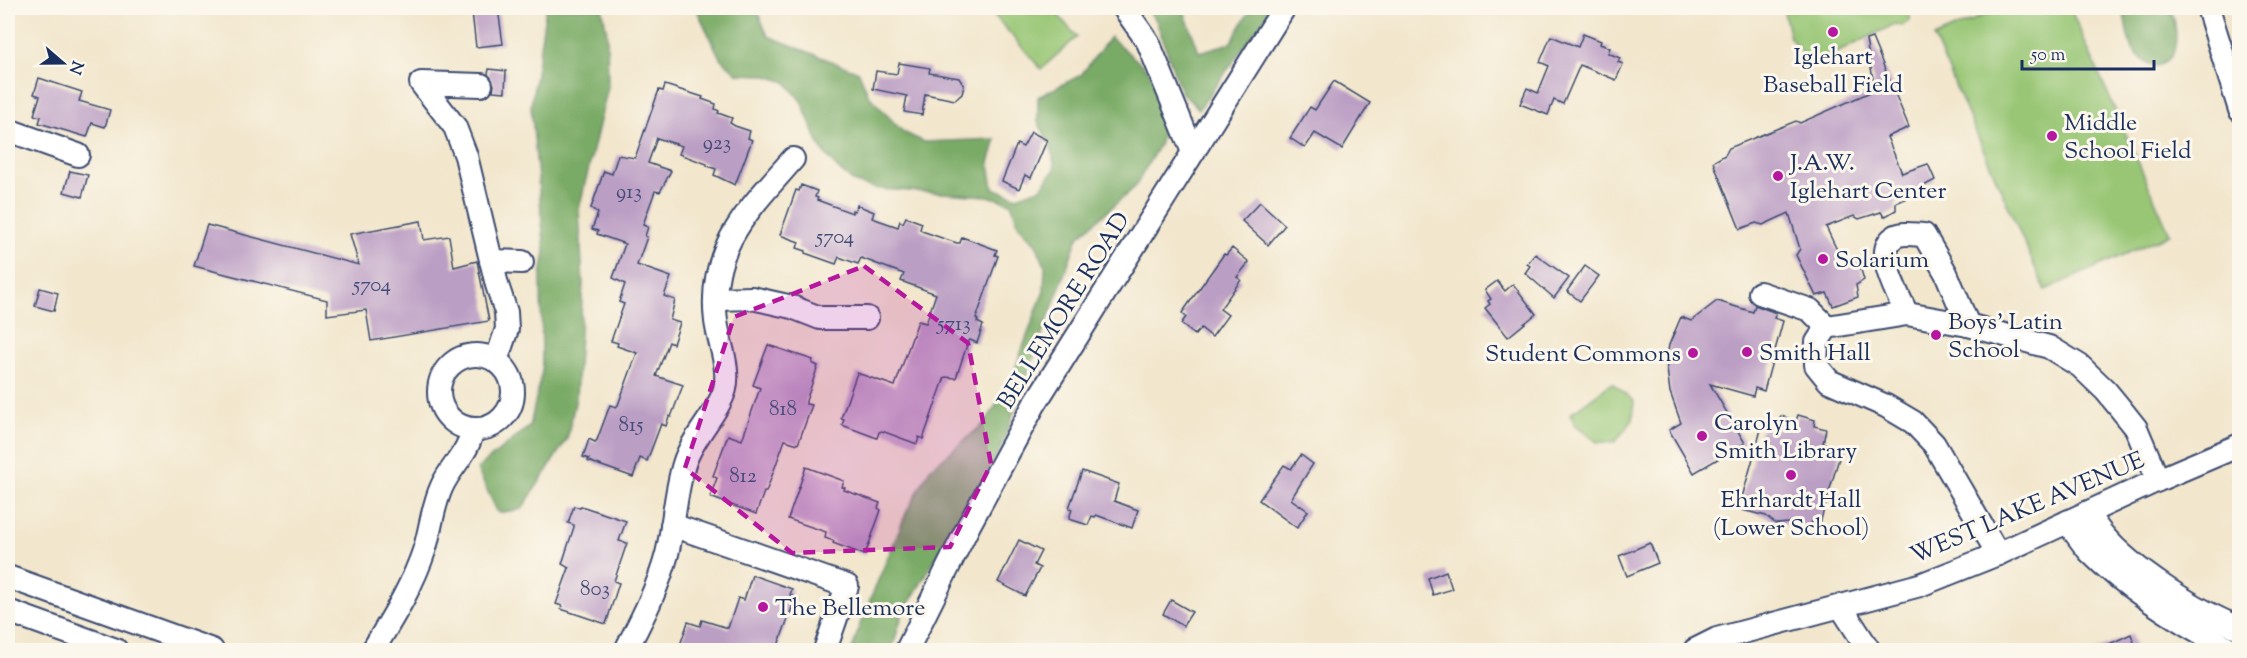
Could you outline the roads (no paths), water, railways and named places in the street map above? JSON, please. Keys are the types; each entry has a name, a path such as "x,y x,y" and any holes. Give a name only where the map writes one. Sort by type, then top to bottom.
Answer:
{"street":[{"path":"1124,8 1148,42 1193,152"},
{"name":"BELLEMORE ROAD","path":"907,651 969,525 1034,405 1284,8"},
{"path":"2208,8 2240,110"},
{"path":"481,85 422,83 455,127 466,156 491,261 506,312 507,329 496,361"},
{"path":"8,130 78,155"},
{"path":"626,651 658,583 683,465 698,434 724,392 727,379 726,365 716,319 715,299 718,267 723,251 750,209 793,159"},
{"path":"1907,314 1885,260 1887,247 1894,237 1924,234 1946,273 1968,325"},
{"path":"491,261 522,262"},
{"path":"1760,294 1810,310 1827,327"},
{"path":"715,299 752,298 792,307 820,318 867,318"},
{"path":"1998,554 1934,444 1913,422 1886,406 1829,381 1816,365 1817,342 1827,327 1907,314 1968,325 2049,347 2080,366 2106,391 2136,428 2158,480"},
{"path":"476,355 496,361 511,381 513,393 511,405 505,416 484,429 472,430 460,427 450,420 439,400 442,377 448,368 466,357 476,355"},
{"path":"373,651 412,583 442,486 471,442 472,430"},
{"name":"WEST LAKE AVENUE","path":"1695,651 1717,639 1920,585 1998,554 2240,445"},
{"path":"2077,517 2103,536 2133,563 2175,593 2233,626"},
{"path":"2077,517 2088,550 2111,571 2205,636 2232,651"},
{"path":"672,525 847,586 825,651"},
{"path":"8,577 212,651"},
{"path":"1841,607 1869,651"},
{"path":"8,611 105,649 112,615"},
{"path":"2205,636 2233,626"}],"place":[{"name":"Iglehart Baseball Field","path":"1833,32"},
{"name":"Middle School Field","path":"2052,136"},
{"name":"J.A.W. Iglehart Center","path":"1778,176"},
{"name":"Solarium","path":"1823,259"},
{"name":"Boys’ Latin School","path":"1936,335"},
{"name":"Smith Hall","path":"1747,352"},
{"name":"Student Commons","path":"1693,353"},
{"name":"Carolyn Smith Library","path":"1702,436"},
{"name":"Ehrhardt Hall (Lower School)","path":"1791,475"},
{"name":"The Bellemore","path":"763,607"}]}
